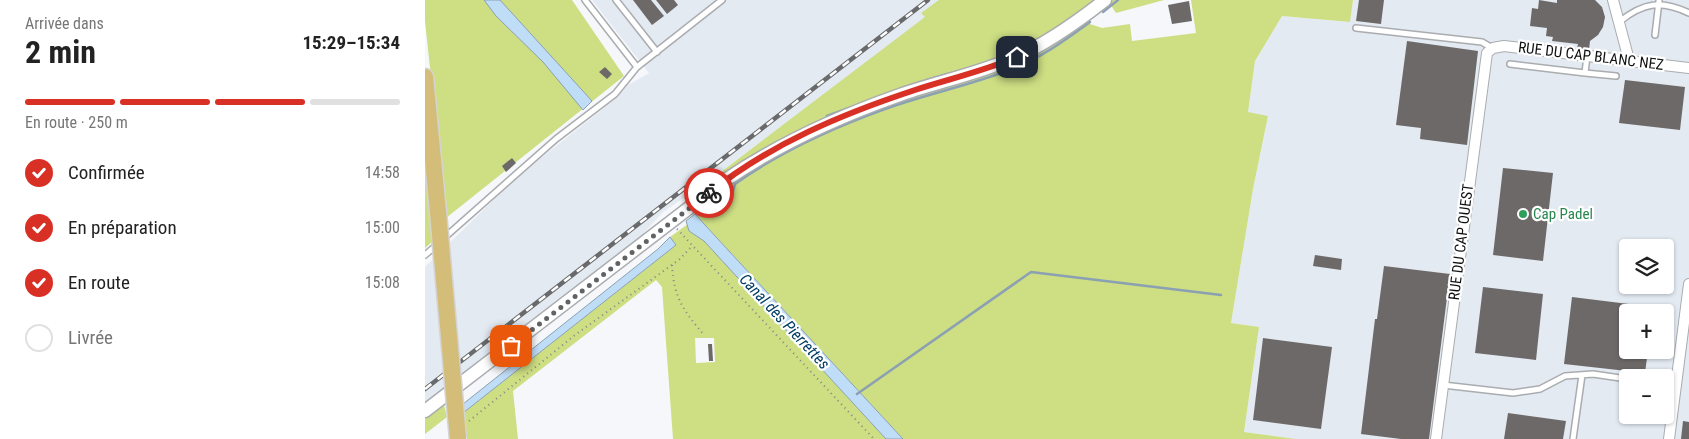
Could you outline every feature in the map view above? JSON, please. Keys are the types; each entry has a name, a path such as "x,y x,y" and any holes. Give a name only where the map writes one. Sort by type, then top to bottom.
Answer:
{"main road":[{"path":"425,77 458,439"}],"street":[{"path":"425,412 743,168 785,143 820,126 889,99 1017,57 1054,36 1105,0"},
{"path":"1613,0 1629,60"},
{"name":"RUE DU CAP BLANC NEZ","path":"1493,48 1504,46 1689,68"},
{"name":"RUE DU CAP OUEST","path":"1436,439 1485,60 1487,53 1493,48"},
{"path":"1669,439 1689,284"}],"lane":[{"path":"585,0 637,67"},
{"path":"616,0 657,52"},
{"path":"425,255 556,139 615,94 637,67 722,0"},
{"path":"1619,22 1636,8 1659,1 1677,3 1689,13"},
{"path":"1655,34 1659,1"},
{"path":"1356,28 1482,42 1493,48"},
{"path":"1585,73 1587,56"},
{"path":"1510,64 1616,76"},
{"path":"1443,385 1521,393 1540,389 1565,376 1582,375 1619,378"},
{"path":"1573,439 1582,375"}],"path":[{"path":"676,220 692,246 874,439"},
{"path":"467,423 575,335 672,265 692,246"},
{"path":"672,265 673,283 678,302 704,335"}],"shaded area":[{"path":"592,0 950,0 711,179 663,212 640,237 425,402 425,267 517,177 618,97 628,85 649,73"},
{"path":"1353,0 1689,0 1689,439 1296,439 1244,432 1259,327 1231,323 1253,189 1268,117 1248,112 1255,61 1282,16 1350,22"}],"green space":[{"path":"425,0 572,0 624,76 446,218 425,21"},
{"path":"939,0 1164,0 1116,13 1110,4 1084,22 1102,28 1130,24 1132,41 1196,33 1191,0 1353,0 1350,22 1282,16 1255,61 1248,112 1268,116 1253,189 1231,323 1259,327 1244,432 1296,439 903,439 695,214 728,183 721,172 925,17 921,13"},
{"path":"425,168 432,242 425,248"},
{"path":"688,224 693,234 704,241 886,439 673,439 662,287 656,280 513,391 518,439 467,439 463,413 676,245 670,237","holes":["695,338 714,338 715,362 696,363"]},
{"path":"444,405 447,417 425,434 425,419"}],"water":[{"path":"484,0 500,0 592,101 583,110 543,62 496,16"},
{"name":"Canal des Pierrettes","path":"695,214 903,439 886,439 704,241 689,231 686,221"},
{"path":"670,237 676,245 463,413 463,404 658,249"}],"building":[{"path":"633,0 651,0 664,16 652,25"},
{"path":"656,0 674,0 678,5 667,14"},
{"path":"1359,0 1384,0 1381,24 1356,21"},
{"path":"1539,0 1557,3 1557,0 1595,0 1602,7 1605,17 1603,27 1598,35 1590,41 1589,50 1577,48 1578,44 1552,41 1553,37 1546,36 1547,28 1530,26 1532,8 1538,9"},
{"path":"1189,1 1192,21 1172,24 1168,5"},
{"path":"1407,41 1478,51 1467,145 1420,139 1421,128 1396,125"},
{"path":"605,67 612,74 607,79 599,72"},
{"path":"1625,80 1685,87 1680,130 1619,123"},
{"path":"512,158 516,163 506,172 502,166"},
{"name":"Cap Padel","path":"1503,168 1553,173 1543,261 1493,255"},
{"path":"1315,255 1342,259 1341,270 1313,266"},
{"path":"1384,266 1450,274 1429,439 1401,439 1361,434 1375,319 1377,319"},
{"path":"1483,287 1543,294 1536,360 1475,353"},
{"path":"1572,297 1629,304 1619,304 1619,359 1647,359 1646,369 1619,370 1564,364"},
{"path":"1263,338 1332,347 1321,429 1253,420"},
{"path":"708,344 712,344 713,361 709,361"},
{"path":"1508,413 1566,421 1563,439 1504,439"},
{"path":"1683,421 1689,422 1689,439 1681,439"}],"waterway":[{"path":"1103,12 1118,0"},
{"path":"729,205 735,184 770,161 807,141 885,109 981,80 1023,65 1053,48 1090,22"},
{"path":"927,80 955,72"},
{"path":"827,116 849,108"},
{"path":"857,394 1031,272 1221,295"}],"railway":[{"path":"425,389 928,0"}],"way so far":[{"path":"511,346 709,193"}],"place":[{"name":"Cap Padel","path":"1523,214"}],"route":[{"path":"709,193 762,156 820,126 897,96 995,66 1017,57"}]}
